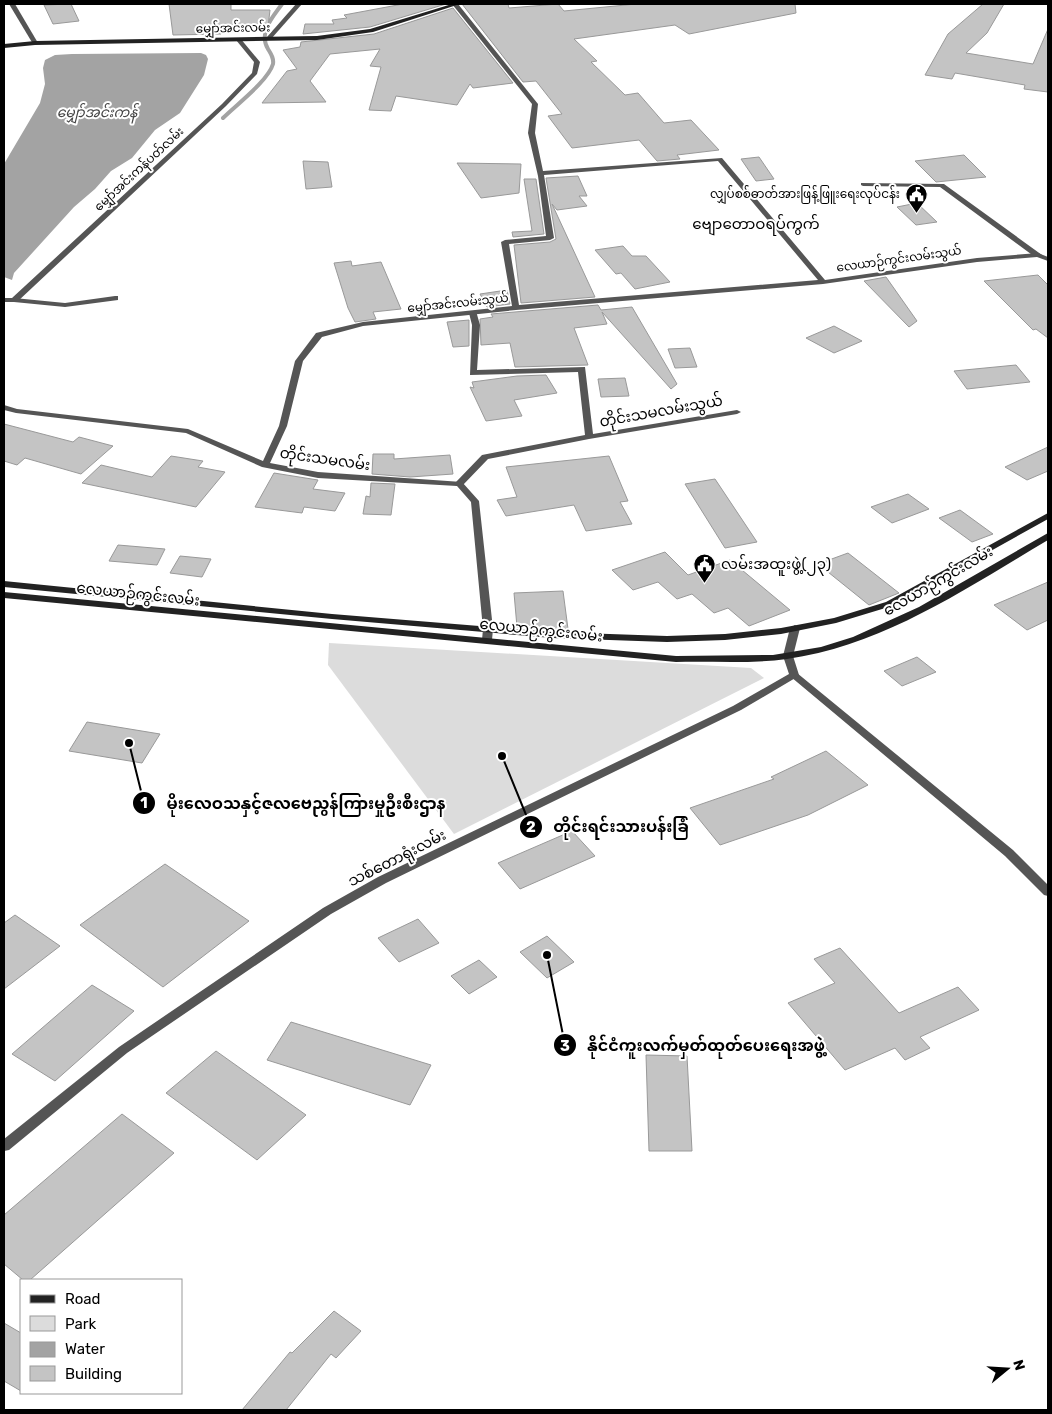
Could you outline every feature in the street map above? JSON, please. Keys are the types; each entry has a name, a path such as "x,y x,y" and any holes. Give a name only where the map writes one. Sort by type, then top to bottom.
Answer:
{"street":[{"path":"12,4 35,43"},
{"path":"269,38 299,4"},
{"name":"မျှော်အင်းလမ်း","path":"4,46 35,43 317,38 362,33 456,4"},
{"name":"မျှော်အင်းလမ်းသွယ်","path":"265,465 282,426 299,361 319,335 363,324 516,308 505,242 550,238 540,173 530,139 531,119 535,104 456,4"},
{"name":"မျှော်အင်းကန်ပတ်လမ်း","path":"14,300 224,105 255,73 257,62 238,39"},
{"name":"လေယာဉ်ကွင်းလမ်းသွယ်","path":"540,173 720,159 823,282 977,260 1038,256 1048,259"},
{"path":"863,184 942,185 1038,256"},
{"path":"516,308 823,282"},
{"path":"4,300 65,306 115,298"},
{"name":"တိုင်းသမလမ်းသွယ်","path":"473,314 476,325 473,373 582,369 589,437"},
{"name":"တိုင်းသမလမ်း","path":"4,407 16,411 188,431 265,465 318,474 459,484"},
{"name":"တိုင်းသမလမ်းသွယ်","path":"459,484 485,457 737,412"},
{"path":"459,484 475,501 488,629 487,640"},
{"name":"လေယာဉ်ကွင်းလမ်း","path":"4,584 273,612 488,629 656,640 711,638 795,628 863,613 889,604 1048,516"},
{"name":"လေယာဉ်ကွင်းလမ်း","path":"4,595 218,617 676,658 788,656 852,640 884,629 1048,536"},
{"path":"795,628 788,656 794,675 1009,853 1048,892"},
{"name":"သစ်တောရုံးလမ်း","path":"4,1146 123,1050 327,911 382,880 737,708 794,675"}],"green space":[{"path":"329,643 751,668 764,678 454,834 328,665"}],"water":[{"name":"မျှော်အင်းကန်","path":"201,53 206,55 208,59 204,75 180,113 155,130 132,158 111,171 95,189 74,207 14,273 12,280 4,277 4,164 40,103 45,84 43,68 45,60 55,55 72,54"}],"building":[{"path":"71,4 79,21 53,24 44,5"},
{"path":"169,4 231,4 231,10 270,10 268,27 222,28 221,34 173,35"},
{"path":"403,4 446,4 370,27 303,34 305,24 334,24 332,20 347,18 344,15"},
{"path":"462,4 508,4 509,8 558,4 564,11 636,4 795,4 796,13 689,34 675,25 574,39 597,61 591,62 625,95 638,93 664,123 691,120 719,150 677,155 680,159 657,161 639,140 572,148 548,116 562,114 536,81 523,82"},
{"path":"983,4 1004,4 987,33 966,53 1033,64 1048,29 1048,92 1024,89 1025,85 955,73 952,79 925,75 948,34"},
{"path":"453,8 513,83 473,88 470,84 457,105 396,96 391,111 369,110 381,67 370,66 380,49 330,54 310,81 326,102 262,103 287,71 297,69 283,50 300,47 301,42 374,34"},
{"path":"964,155 986,177 936,182 915,161"},
{"path":"759,157 774,179 756,181 741,159"},
{"path":"303,161 328,162 332,187 306,189"},
{"path":"457,163 521,164 519,193 481,198"},
{"path":"578,176 587,196 579,196 587,206 557,210 552,204 595,297 521,303 514,245 550,242 556,239 546,178"},
{"path":"524,179 536,179 544,234 513,237 512,232 532,231"},
{"path":"917,203 937,222 916,225 897,207"},
{"path":"623,246 632,256 646,256 670,282 635,289 621,273 616,274 595,250"},
{"path":"351,261 352,266 381,262 401,309 373,312 376,319 355,322 348,308 334,263"},
{"path":"1038,275 1048,285 1048,338 1036,329 1033,330 984,281"},
{"path":"886,277 917,321 909,327 864,281"},
{"path":"507,290 510,304 487,307 480,294"},
{"path":"598,305 601,310 632,307 677,384 671,389 602,312 607,324 574,328 588,365 515,367 510,343 481,345 480,319 493,317 491,314"},
{"path":"469,320 469,346 453,347 447,322"},
{"path":"834,326 862,341 834,353 806,338"},
{"path":"690,348 697,367 675,368 668,349"},
{"path":"1016,365 1030,382 967,389 954,371"},
{"path":"546,375 557,393 514,400 522,416 486,421 470,387 474,388 472,382 517,376"},
{"path":"625,378 629,396 601,397 598,379"},
{"path":"4,424 73,442 79,437 113,446 81,474 25,458 17,465 4,461"},
{"path":"1048,447 1048,471 1027,480 1005,467"},
{"path":"373,454 394,454 394,459 450,455 453,474 410,477 372,474"},
{"path":"171,456 203,461 198,467 225,472 196,507 82,483 101,465 152,477"},
{"path":"609,456 628,501 620,502 632,524 586,531 574,505 506,516 497,500 517,497 506,467"},
{"path":"274,473 318,480 313,489 345,493 335,511 304,507 302,513 255,507"},
{"path":"715,479 757,542 725,548 685,484"},
{"path":"371,483 395,484 391,515 363,514 366,496 370,497"},
{"path":"908,494 929,509 892,523 871,507"},
{"path":"960,510 993,534 972,542 939,518"},
{"path":"118,545 165,549 157,565 109,561"},
{"path":"665,552 688,575 730,560 790,610 749,626 728,608 714,613 692,594 677,599 658,582 633,590 612,570"},
{"path":"848,553 899,593 869,605 818,564"},
{"path":"180,556 211,559 202,577 170,573"},
{"path":"1048,582 1048,620 1027,630 994,605"},
{"path":"563,591 568,629 517,627 514,593"},
{"path":"917,657 936,672 902,686 884,671"},
{"path":"87,722 160,734 142,763 69,751"},
{"path":"826,751 868,785 808,815 720,845 690,808 774,779 771,777"},
{"path":"572,831 595,856 520,889 498,863"},
{"path":"165,864 249,921 163,987 80,925"},
{"path":"15,915 60,946 4,989 4,923"},
{"path":"418,919 439,943 399,962 378,938"},
{"path":"547,936 574,962 547,978 520,952"},
{"path":"840,948 899,1013 958,987 979,1010 920,1037 930,1048 905,1060 895,1048 845,1070 788,1003 835,983 814,959"},
{"path":"479,960 497,977 469,994 451,976"},
{"path":"92,985 134,1011 55,1081 12,1054"},
{"path":"291,1022 431,1065 410,1105 267,1060"},
{"path":"216,1051 306,1115 257,1160 166,1093"},
{"path":"646,1055 687,1056 692,1151 649,1151"},
{"path":"122,1114 174,1153 31,1279 22,1279 4,1264 4,1215"},
{"path":"334,1311 361,1331 336,1358 331,1354 286,1410 242,1410 290,1352 292,1353"},
{"path":"4,1323 20,1332 20,1390 4,1381"}],"waterway":[{"path":"223,118 270,71 273,60 265,43 266,31 271,19 282,4"}],"place":[{"name":"လျှပ်စစ်ဓာတ်အားဖြန့်ဖြူးရေးလုပ်ငန်း","path":"916,213"},
{"name":"လမ်းအထူးဖွဲ့(၂၃)","path":"705,583"},
{"name":"မိုးလေဝသနှင့်ဇလဗေညွန်ကြားမှုဦးစီးဌာန","path":"129,743"},
{"name":"တိုင်းရင်းသားပန်းခြံ","path":"502,756"},
{"name":"နိုင်ငံကူးလက်မှတ်ထုတ်ပေးရေးအဖွဲ့","path":"547,955"}],"district":[{"name":"ဗျောတောဝရပ်ကွက်","path":"756,224"}]}
